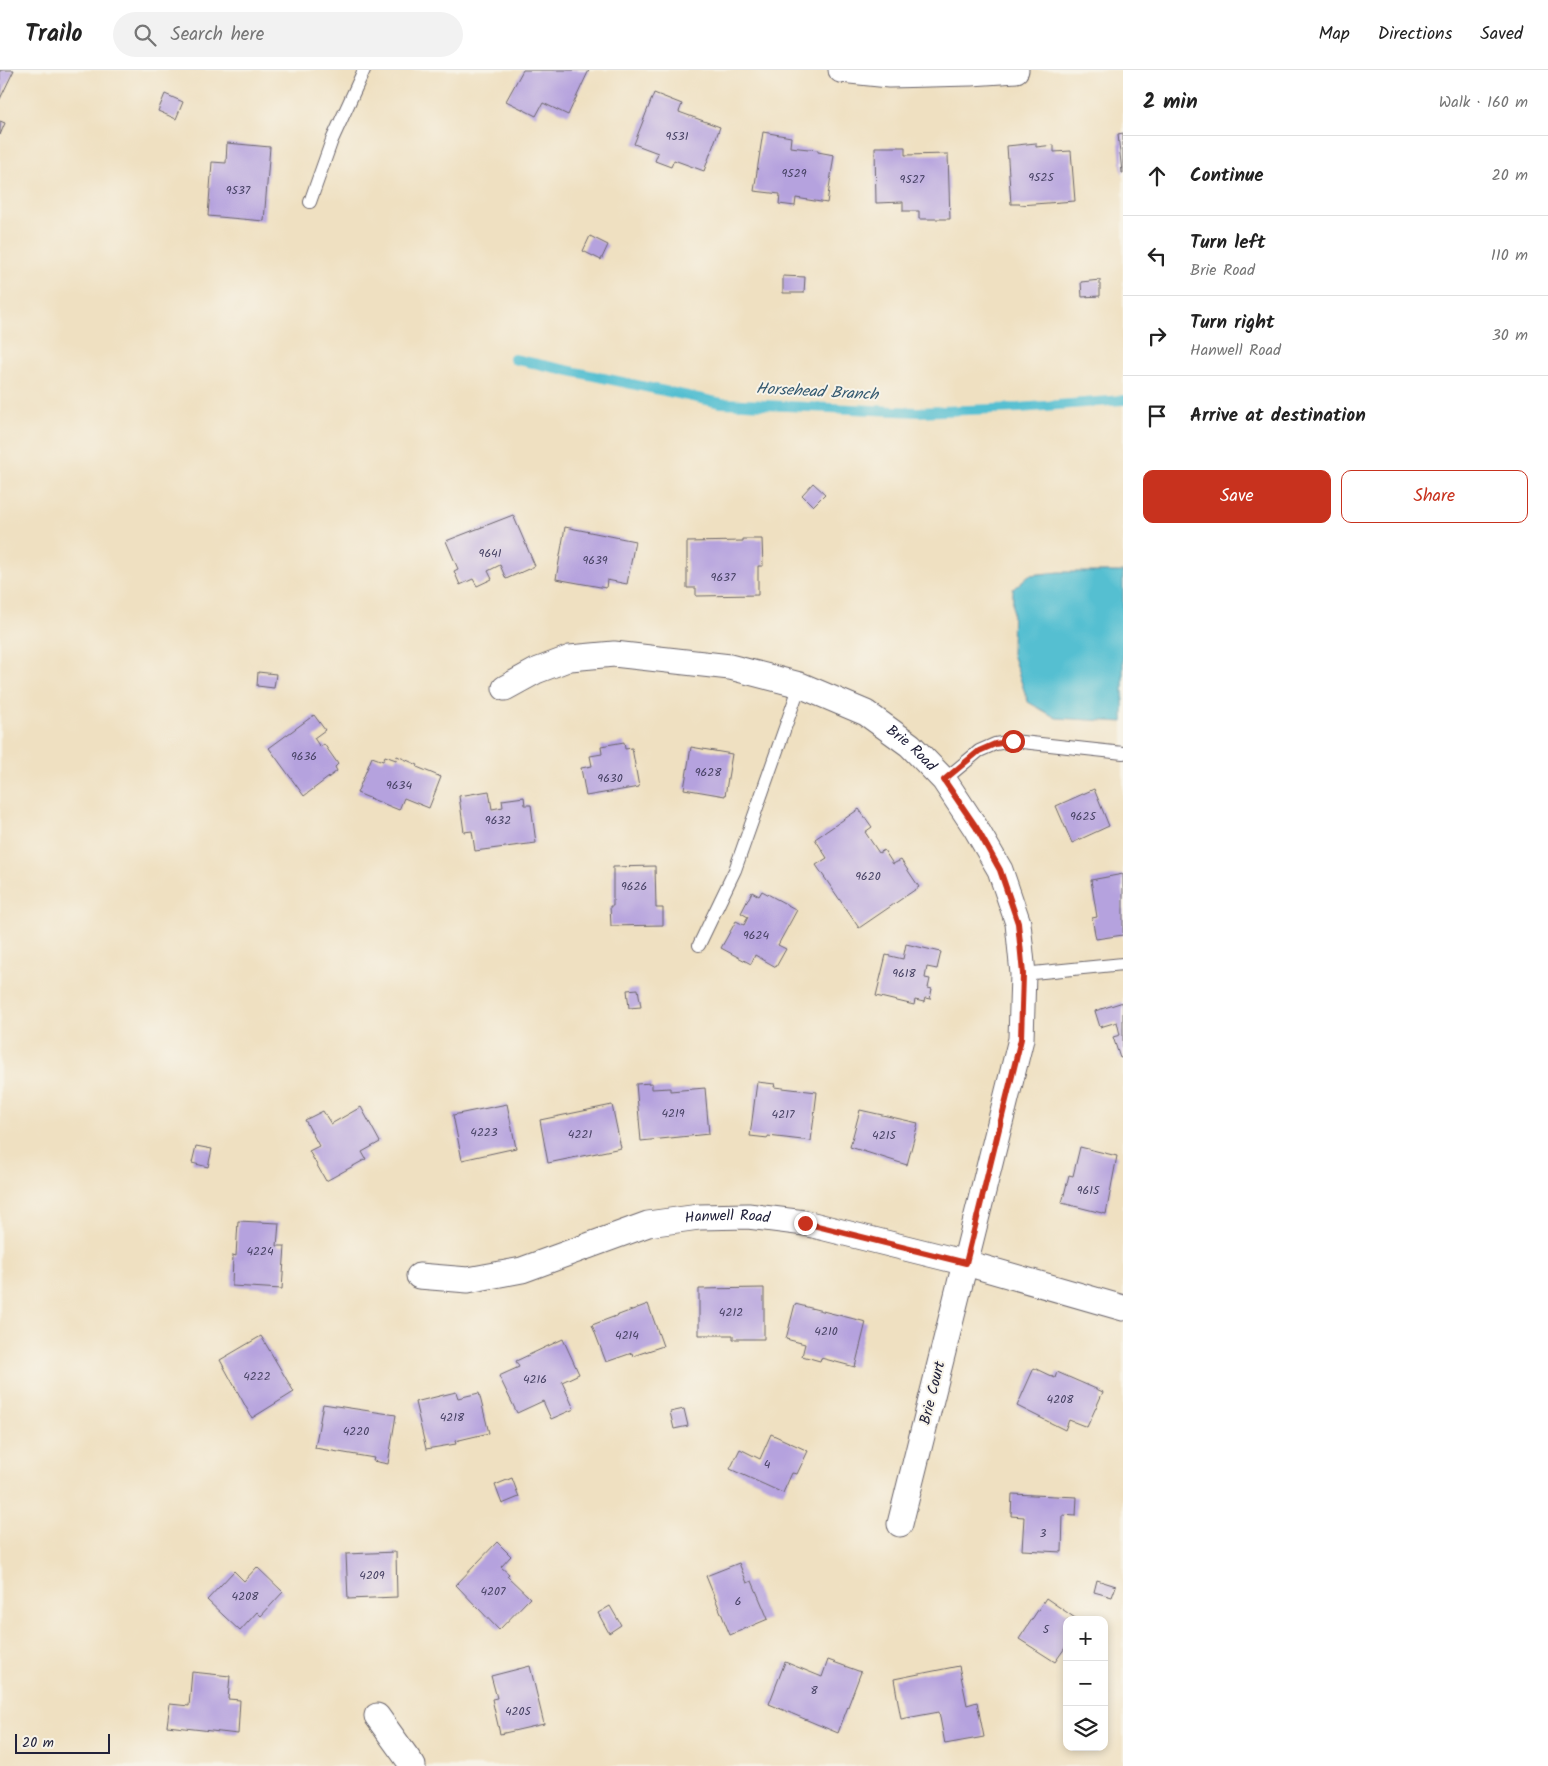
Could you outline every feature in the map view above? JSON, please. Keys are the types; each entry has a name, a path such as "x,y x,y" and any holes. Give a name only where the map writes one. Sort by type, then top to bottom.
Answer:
{"street":[{"path":"841,70 889,75 1016,70"},
{"name":"Brie Road","path":"505,688 536,671 570,658 614,654 730,667 800,685 866,713 910,745 944,780 976,827 1000,870 1018,923 1023,974 1021,1039 966,1263"},
{"name":"Hanwell Road","path":"419,1276 468,1280 522,1270 648,1224 699,1218 748,1216 805,1223 966,1263 1123,1308"},
{"name":"Brie Court","path":"900,1524 966,1263"},
{"path":"378,1716 413,1766"}],"lane":[{"path":"310,202 332,140 364,70"},
{"path":"699,944 735,870 800,685"},
{"path":"944,780 979,751 995,744 1013,741 1123,753"},
{"path":"1023,974 1123,964"}],"water":[{"path":"1060,572 1123,572 1123,722 1056,718 1028,702 1012,654 1013,589 1029,575"}],"building":[{"path":"0,70 14,70 0,99"},
{"path":"523,70 589,70 568,115 543,103 536,116 506,101"},
{"path":"654,93 682,104 679,112 720,127 704,171 674,160 671,167 655,161 658,153 634,144"},
{"path":"165,94 183,102 176,119 158,111"},
{"path":"0,121 5,123 0,135"},
{"path":"763,132 791,137 790,147 818,150 818,152 834,155 827,203 796,198 795,206 779,204 780,194 754,191"},
{"path":"1123,133 1123,173 1122,173 1118,134"},
{"path":"227,143 270,147 264,221 208,216 212,162 226,163"},
{"path":"1036,143 1036,147 1054,145 1054,152 1071,151 1075,201 1011,204 1007,146"},
{"path":"875,147 905,147 905,155 948,154 950,219 919,219 919,211 903,211 903,202 876,203"},
{"path":"590,236 608,245 601,260 583,251"},
{"path":"783,276 805,277 804,293 783,293"},
{"path":"1100,280 1100,296 1082,297 1081,282"},
{"path":"813,483 825,494 813,506 802,495"},
{"path":"513,515 535,566 506,579 500,565 488,571 492,579 477,586 473,579 460,585 454,571 458,569 446,541"},
{"path":"565,527 635,541 627,584 607,580 606,588 556,579"},
{"path":"743,539 762,539 763,566 758,566 758,595 696,596 696,588 687,588 687,542 743,541"},
{"path":"258,672 276,674 274,688 257,686"},
{"path":"314,715 325,730 314,738 320,747 324,744 338,764 335,767 337,771 304,796 269,748"},
{"path":"624,742 625,749 632,748 639,787 586,796 581,768 592,766 590,756 602,754 601,746"},
{"path":"691,747 732,754 725,796 684,789"},
{"path":"385,756 396,760 397,756 441,777 429,808 404,798 399,810 357,793 372,757 383,761"},
{"path":"1094,789 1109,826 1072,843 1056,806"},
{"path":"489,791 492,809 503,807 502,800 524,797 525,805 531,805 536,843 475,851 472,831 464,832 459,796"},
{"path":"859,809 872,827 865,832 879,853 884,850 893,864 901,860 919,887 859,928 816,865 827,858 815,839"},
{"path":"655,866 656,908 663,908 663,925 611,926 610,906 613,906 613,867"},
{"path":"1123,874 1123,935 1096,939 1092,918 1097,917 1091,880"},
{"path":"762,891 797,910 778,945 786,949 776,967 755,955 751,964 721,948 736,921 744,925 748,917 741,913 752,892 759,896"},
{"path":"906,944 941,952 937,969 927,967 925,978 930,979 928,988 932,989 930,999 925,998 924,1002 915,1000 914,1005 876,996 886,955 903,959"},
{"path":"638,989 641,1007 629,1008 627,990"},
{"path":"1123,1002 1123,1057 1120,1058 1113,1037 1120,1035 1117,1022 1100,1027 1095,1011"},
{"path":"757,1082 775,1084 774,1087 817,1092 811,1141 750,1136"},
{"path":"652,1083 652,1089 670,1088 670,1091 705,1088 709,1134 641,1141 636,1084"},
{"path":"507,1104 516,1148 462,1160 453,1115"},
{"path":"612,1105 621,1148 548,1163 540,1120"},
{"path":"361,1107 380,1142 362,1152 366,1159 326,1181 309,1151 319,1146 305,1120 323,1111 331,1124"},
{"path":"860,1110 918,1123 907,1165 850,1147"},
{"path":"196,1146 212,1149 208,1167 192,1163"},
{"path":"1080,1147 1117,1156 1106,1214 1062,1203 1069,1175 1073,1176"},
{"path":"238,1221 279,1223 277,1246 285,1246 282,1289 232,1286 233,1255 236,1256"},
{"path":"764,1288 764,1339 733,1339 733,1335 699,1335 699,1289"},
{"path":"648,1304 663,1346 633,1356 632,1353 606,1362 592,1325"},
{"path":"795,1304 866,1322 855,1367 821,1358 820,1361 802,1356 805,1344 786,1339"},
{"path":"261,1336 294,1392 252,1418 220,1360"},
{"path":"563,1339 579,1374 562,1382 574,1409 551,1419 543,1401 517,1413 499,1376 519,1367 516,1361"},
{"path":"1034,1368 1055,1378 1057,1372 1103,1392 1087,1427 1069,1420 1065,1430 1017,1406"},
{"path":"456,1392 458,1398 479,1393 489,1433 455,1441 456,1444 426,1449 415,1402"},
{"path":"323,1404 396,1415 388,1464 373,1461 374,1458 315,1448"},
{"path":"684,1409 688,1426 674,1429 670,1412"},
{"path":"771,1434 808,1451 797,1474 792,1473 783,1493 730,1469 740,1449 760,1459"},
{"path":"512,1478 519,1497 502,1504 495,1485"},
{"path":"1012,1494 1077,1497 1076,1516 1063,1515 1062,1552 1022,1550 1024,1517 1011,1516"},
{"path":"497,1542 511,1556 501,1567 509,1574 507,1576 530,1598 499,1630 456,1585"},
{"path":"396,1552 397,1597 348,1599 346,1554"},
{"path":"739,1563 747,1583 752,1581 768,1619 730,1635 706,1576"},
{"path":"257,1567 283,1592 261,1616 257,1612 240,1631 207,1600 234,1571 244,1581"},
{"path":"1097,1580 1116,1586 1112,1597 1094,1592"},
{"path":"1046,1598 1072,1616 1063,1616 1063,1651 1055,1662 1019,1639"},
{"path":"610,1606 621,1625 609,1633 598,1613"},
{"path":"828,1660 861,1672 838,1733 769,1704 785,1662 822,1677"},
{"path":"530,1666 544,1724 500,1734 492,1699 497,1698 491,1676"},
{"path":"959,1666 967,1705 977,1702 984,1737 945,1744 939,1712 901,1719 894,1679"},
{"path":"192,1672 230,1676 228,1699 240,1700 238,1734 167,1726 170,1704 189,1706"}],"waterway":[{"name":"Horsehead Branch","path":"514,359 721,403 917,412 1019,408 1123,400"}],"route":[{"path":"805,1223 966,1263 1021,1039 1023,974 1018,923 1000,870 976,827 944,780 979,751 995,744 1013,741"}]}
